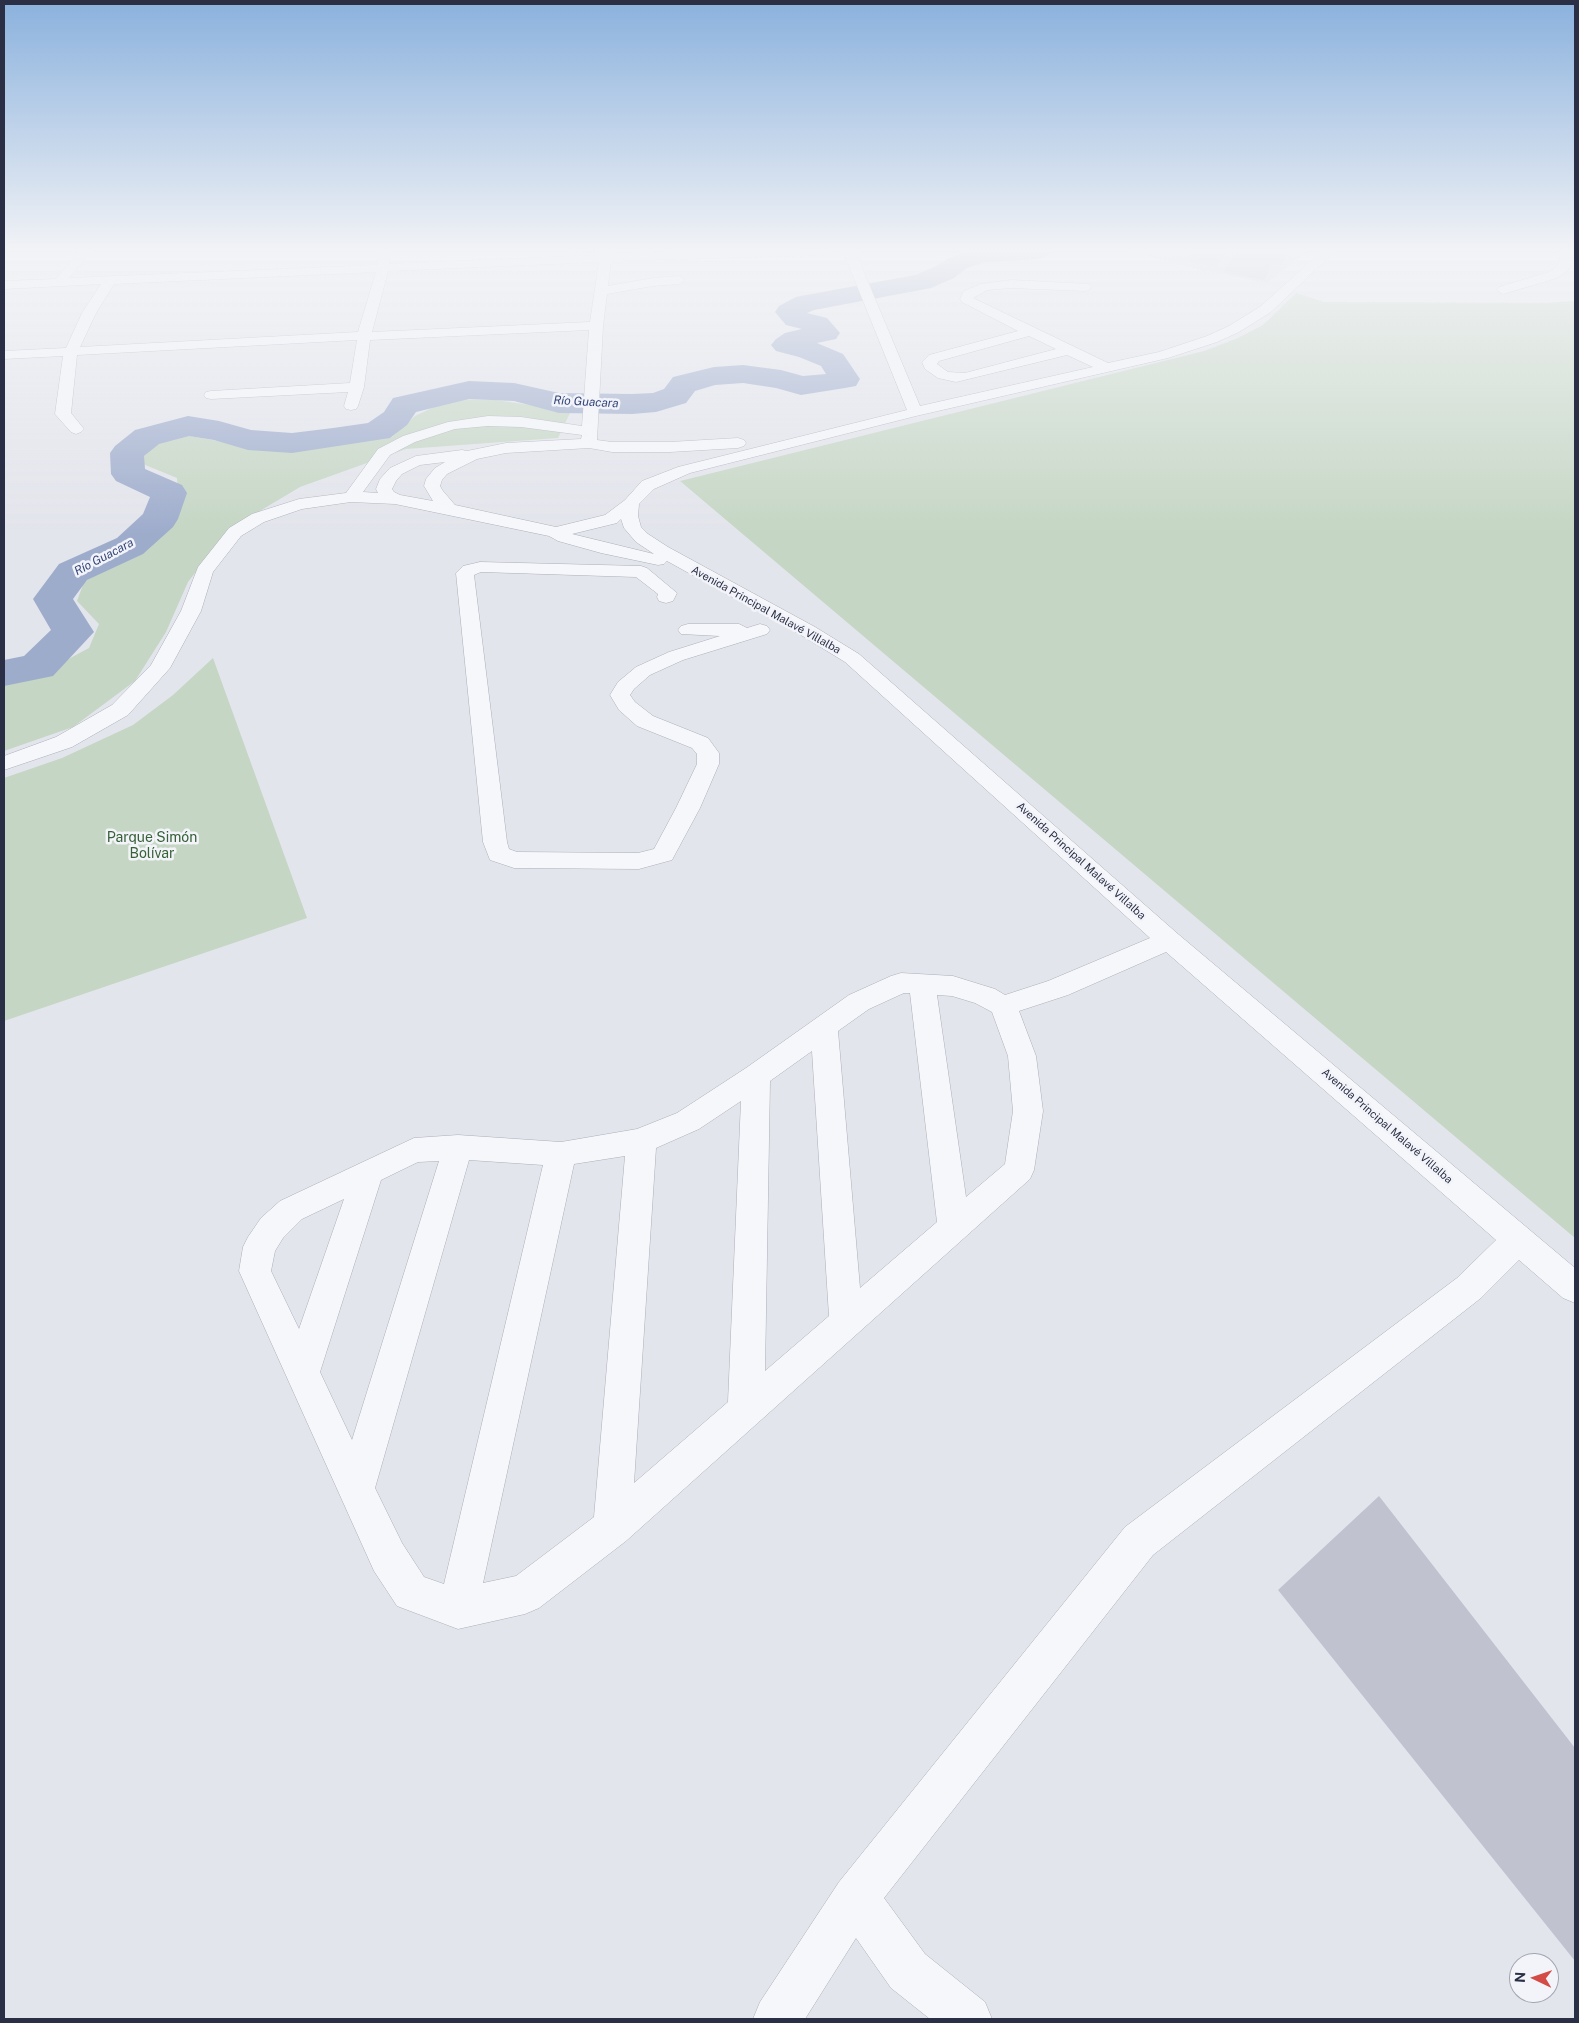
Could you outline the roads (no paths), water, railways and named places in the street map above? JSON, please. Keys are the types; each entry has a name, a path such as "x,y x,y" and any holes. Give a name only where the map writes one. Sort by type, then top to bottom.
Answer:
{"street":[{"path":"74,345 71,351 63,414 76,429"},
{"path":"4,355 180,345"},
{"path":"351,406 357,387 363,345"},
{"path":"589,434 595,345"},
{"path":"889,345 915,412"},
{"path":"980,345 934,358 929,362 930,366 943,375 956,378 965,377 1070,350"},
{"path":"1060,345 1107,368"},
{"path":"1092,361 1153,345"},
{"path":"646,472 684,470 915,412 1163,355 1192,345"},
{"path":"211,395 357,387"},
{"path":"4,763 64,742 120,710 160,668 190,610 204,571 235,532 258,518 298,504 351,497 395,499 556,532 573,530 611,519 631,504 638,494 646,472 639,458 612,447 589,434 522,422 488,421 453,425 409,439 384,452 351,497"},
{"path":"395,499 387,495 384,489 388,479 404,466 428,458 472,455 589,434"},
{"path":"612,447 724,445 824,434"},
{"path":"409,439 428,458"},
{"path":"449,509 435,493 432,486 434,479 441,471 472,455"},
{"name":"Avenida Principal Malavé Villalba","path":"631,504 629,516 633,528 642,538 691,569 808,631 852,658 1169,940 1575,1288"},
{"path":"556,532 564,537 607,549 691,569"},
{"path":"666,596 668,593 641,572 480,567 465,573 495,842 499,854 514,860 639,861 663,854 688,808 708,764 708,753 700,743 645,721 626,706 620,695 626,686 643,671 676,656 760,630"},
{"path":"688,630 808,631"},
{"path":"1003,1006 1058,988 1169,940"},
{"path":"901,983 953,986 985,996 1003,1006 1022,1056 1028,1110 1019,1170 612,1527 525,1594 458,1609 411,1592 388,1557 255,1271 259,1247 272,1228 291,1210 414,1150 458,1147 562,1154 641,1141 688,1121 756,1076 859,1002 901,983"},
{"path":"922,984 954,1227"},
{"path":"824,1027 846,1322"},
{"path":"746,1410 756,1076"},
{"path":"612,1527 641,1141"},
{"path":"356,1488 458,1147"},
{"path":"458,1609 562,1154"},
{"path":"302,1372 368,1173"},
{"path":"777,2019 855,1898 1139,1541 1469,1288 1519,1239"},
{"path":"855,1898 908,1971 968,2019"}],"waterway":[{"name":"Río Guacara","path":"4,673 38,667 73,632 53,599 73,572 130,546 160,519 169,493 128,474 127,453 147,437 188,426 219,431 248,440 292,443 333,438 378,431 396,418 404,405 469,390 514,392 559,403 632,404 656,402 675,396 684,384 714,376 743,374 781,379 801,386 845,379 832,360 808,350 788,345"}],"park label":[{"name":"Parque Simón Bolívar","path":"152,846"}]}
